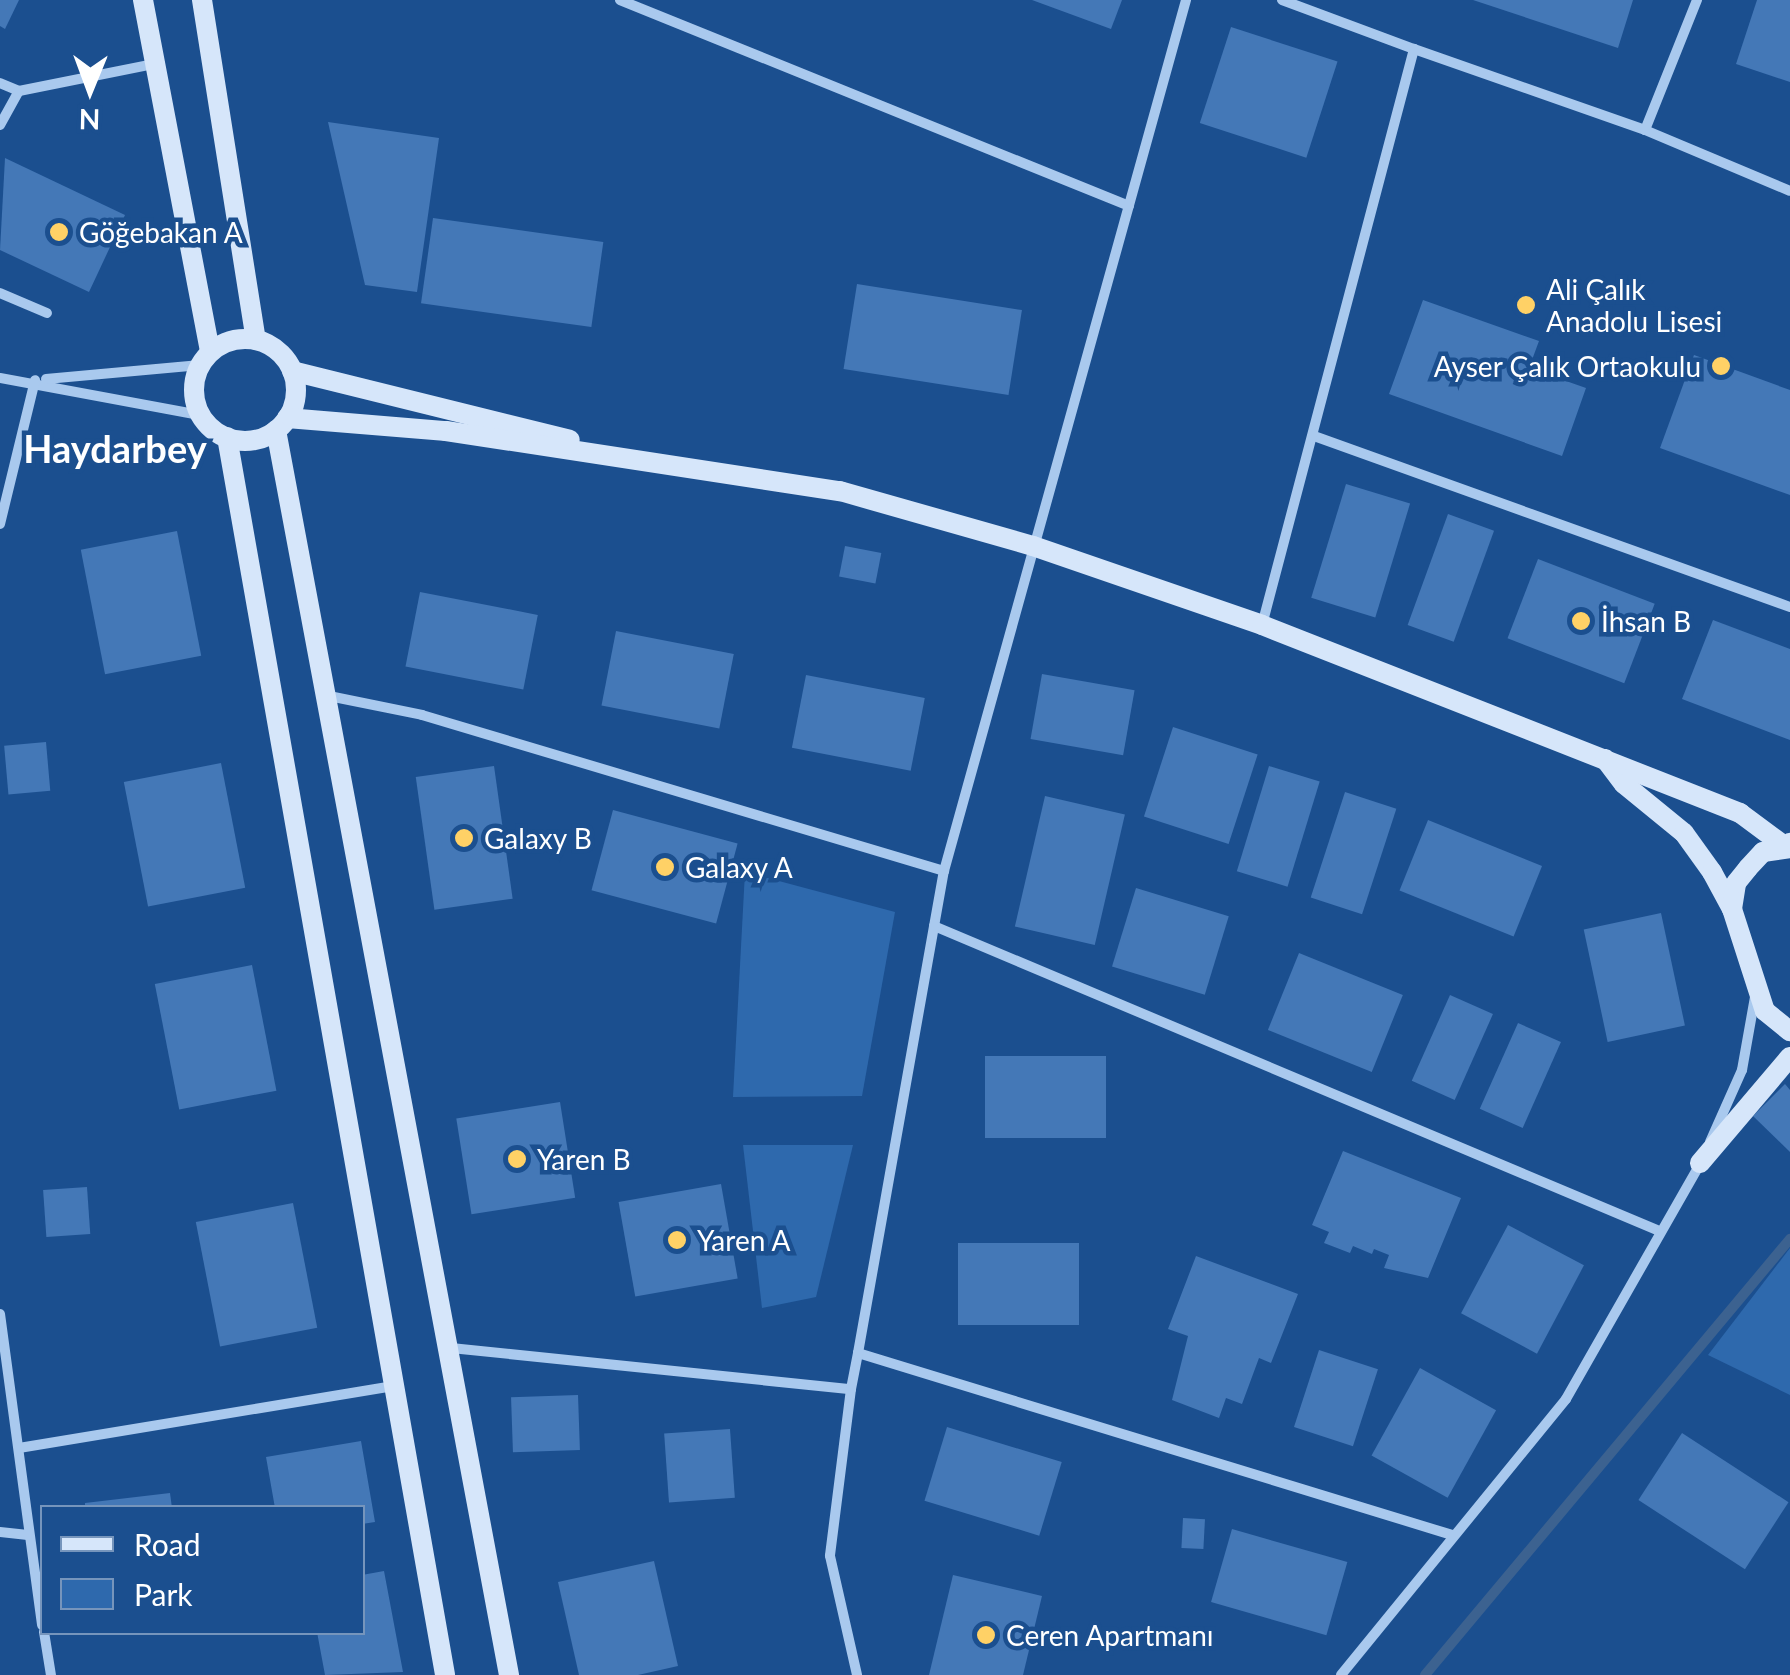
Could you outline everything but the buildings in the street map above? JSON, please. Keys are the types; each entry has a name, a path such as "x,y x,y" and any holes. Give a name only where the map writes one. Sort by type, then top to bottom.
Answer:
{"main road":[{"path":"143,0 205,358 194,399 200,415 226,438 390,1387 444,1675"},
{"path":"202,0 256,340"},
{"path":"205,358 240,339 256,340 272,346 292,371 294,403 281,424 260,438 226,438"},
{"path":"292,371 673,469"},
{"path":"281,424 446,431 673,469 840,491 1032,546 1262,625 1740,813 1789,846"},
{"path":"281,424 510,1675"},
{"path":"1604,758 1624,784 1684,833 1732,908 1755,990 1765,1011 1790,1031"},
{"path":"1732,908 1736,882 1748,868 1763,852 1789,846"},
{"path":"1700,1163 1790,1057"}],"street":[{"path":"620,0 1129,206"},
{"path":"856,1675 830,1556 851,1388 944,871 1186,0"},
{"path":"1282,0 1645,130 1790,191"},
{"path":"1645,130 1697,0"},
{"path":"1262,625 1414,49"},
{"path":"0,83 19,91 155,64"},
{"path":"0,125 19,91"},
{"path":"0,293 47,313"},
{"path":"35,380 205,358"},
{"path":"0,378 35,380 200,415"},
{"path":"0,524 35,380"},
{"path":"1314,436 1790,606"},
{"path":"328,696 422,715 944,871"},
{"path":"934,926 1657,1230"},
{"path":"1341,1675 1452,1534 1566,1399 1657,1230 1700,1163 1742,1070 1755,990"},
{"path":"0,1314 40,1612"},
{"path":"451,1348 851,1388"},
{"path":"858,1352 1452,1534"},
{"path":"19,1448 390,1387"},
{"path":"0,1532 28,1535"},
{"path":"44,1635 50,1675"}],"green space":[{"path":"745,872 895,912 862,1096 733,1097"},
{"path":"743,1145 853,1145 816,1297 762,1308"},
{"path":"1790,1248 1790,1395 1708,1355"}],"waterway":[{"path":"1425,1675 1790,1239"}],"place":[{"name":"Göğebakan A","path":"59,232"},
{"name":"Ali Çalık Anadolu Lisesi","path":"1526,305"},
{"name":"Ayser Çalık Ortaokulu","path":"1721,366"},
{"name":"İhsan B","path":"1581,621"},
{"name":"Galaxy B","path":"464,838"},
{"name":"Galaxy A","path":"665,867"},
{"name":"Yaren B","path":"517,1159"},
{"name":"Yaren A","path":"677,1240"},
{"name":"Ceren Apartmanı","path":"986,1635"}],"district":[{"name":"Haydarbey","path":"115,449"}]}
